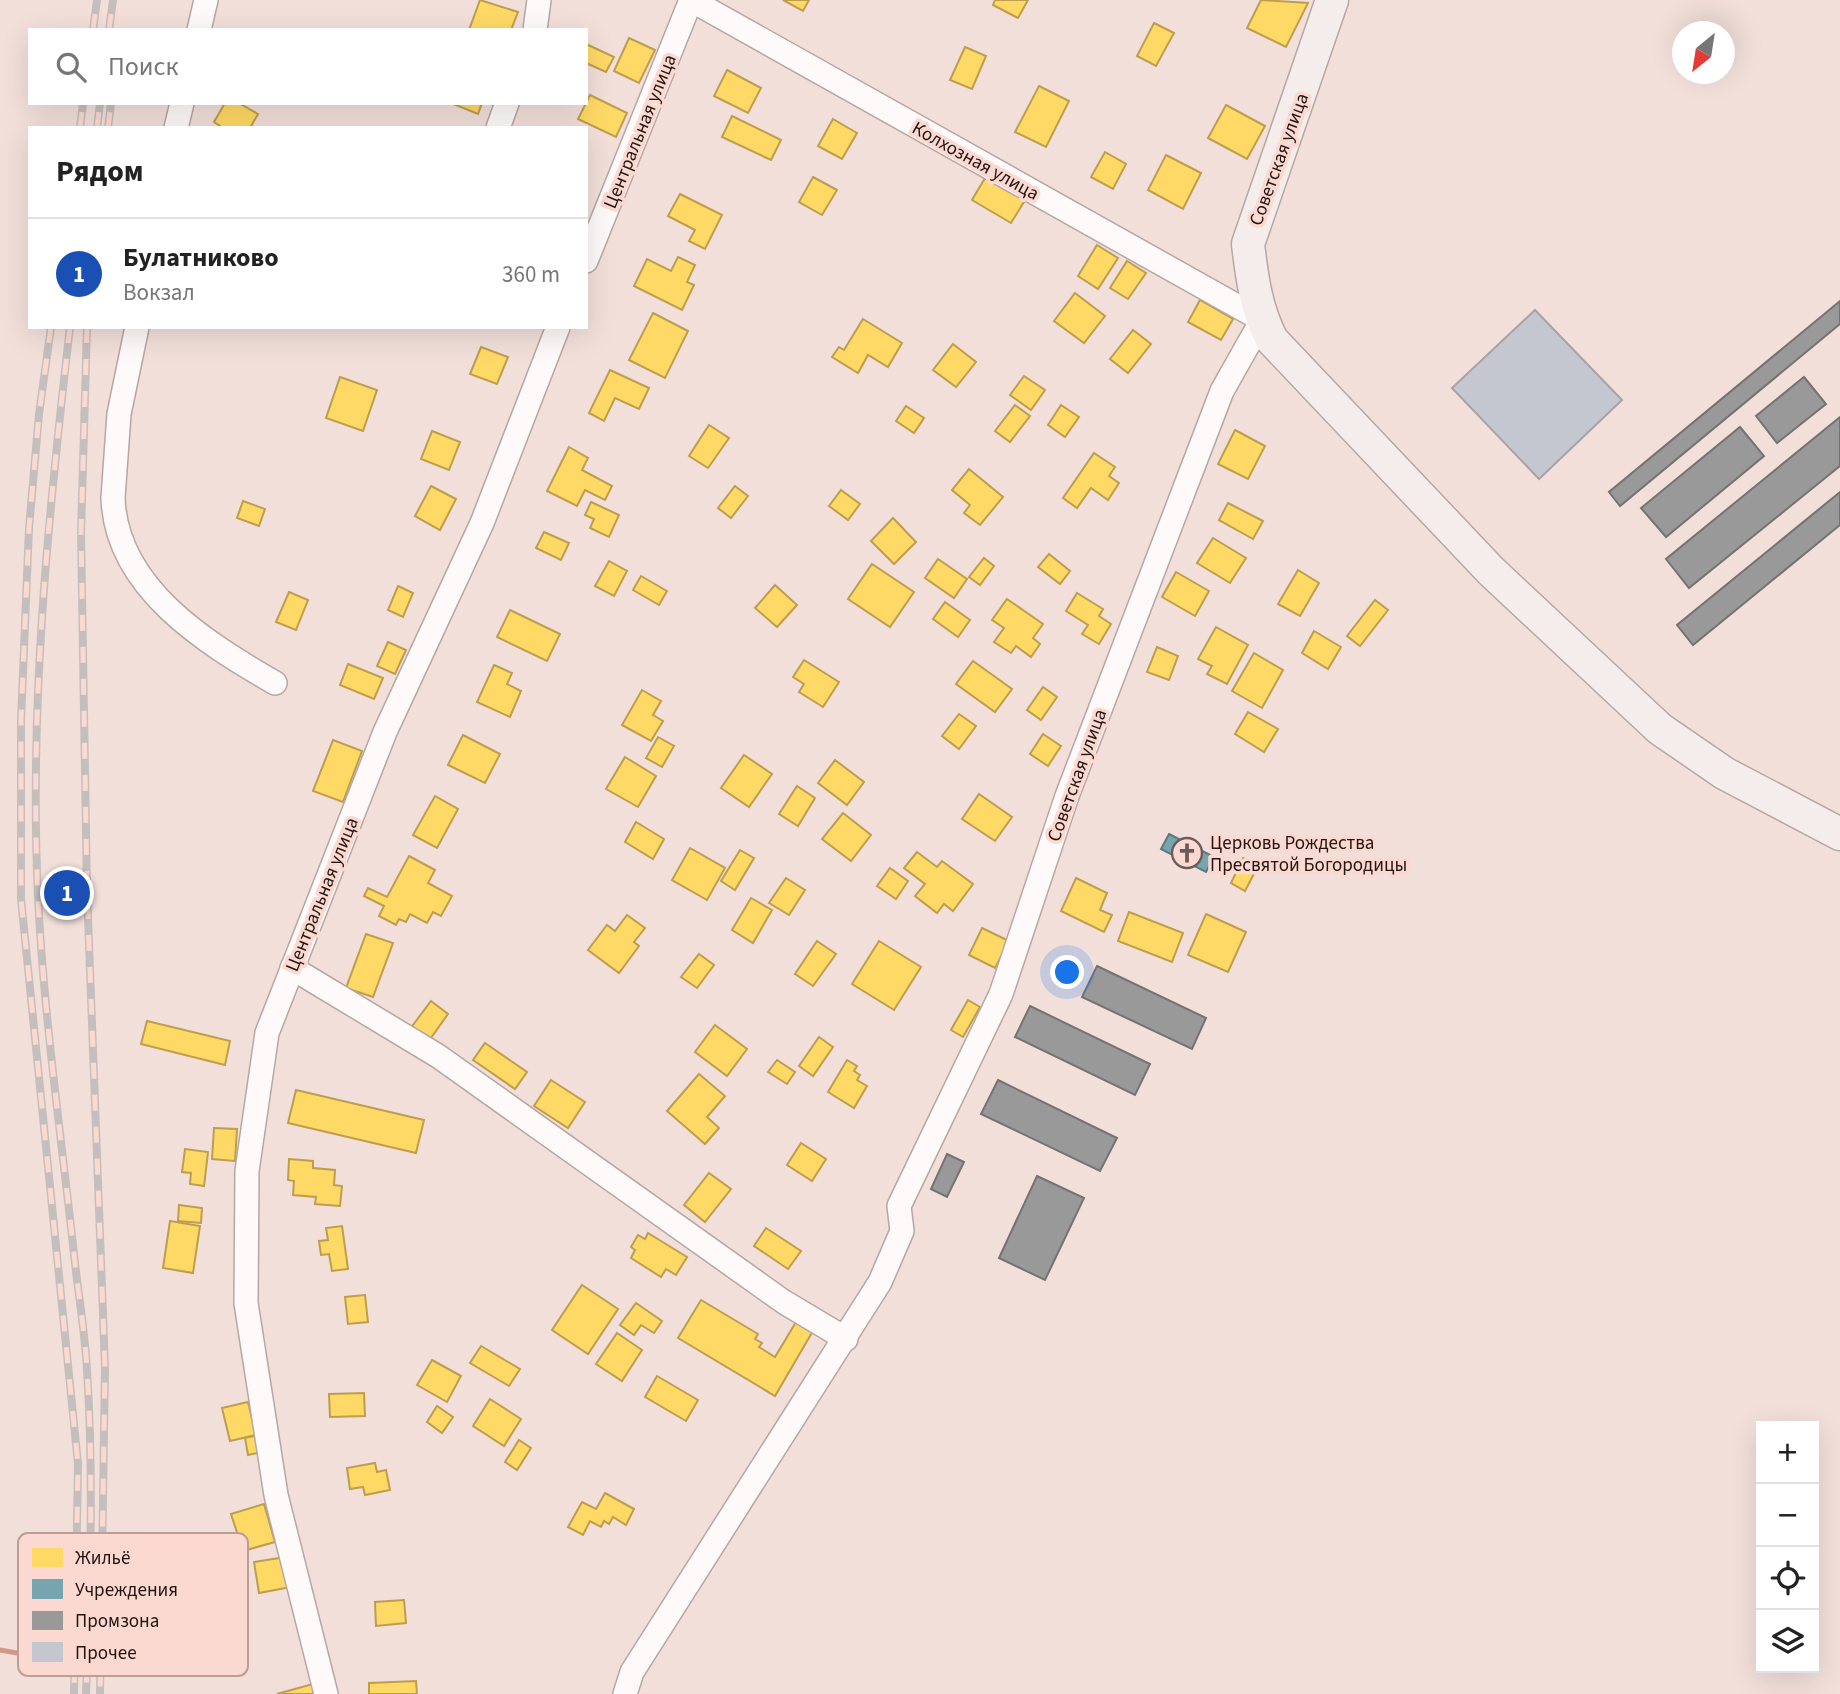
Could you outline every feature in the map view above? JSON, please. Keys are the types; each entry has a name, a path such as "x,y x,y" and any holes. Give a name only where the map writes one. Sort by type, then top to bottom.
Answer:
{"street":[{"path":"199,28 206,0"},
{"path":"535,28 539,0"},
{"name":"Колхозная улица","path":"691,0 1262,320"},
{"name":"Центральная улица","path":"588,256 691,0"},
{"name":"Советская улица","path":"1332,0 1248,244 1252,283 1262,320 1282,353 1499,579 1660,729 1724,773 1840,834"},
{"path":"176,126 182,105"},
{"path":"499,126 506,105"},
{"name":"Советская улица","path":"846,1339 880,1282 902,1231 899,1206 1001,994 1067,796 1217,404 1262,320"},
{"path":"137,329 119,414 113,498 125,552 170,612 215,648 275,683"},
{"name":"Центральная улица","path":"326,1694 276,1495 246,1303 247,1171 267,1033 386,732 482,523 557,329"},
{"path":"292,968 438,1056 785,1302 846,1339 632,1672 625,1694"}],"building: Жильё":[{"path":"480,0 518,12 512,28 470,28"},
{"path":"783,0 809,0 803,11"},
{"path":"995,0 1028,0 1018,18 993,5"},
{"path":"1261,0 1308,3 1286,47 1247,28"},
{"path":"1154,23 1174,33 1156,66 1137,56"},
{"path":"629,38 655,50 639,83 614,71"},
{"path":"588,45 614,57 606,72 588,64"},
{"path":"965,47 986,56 972,89 950,80"},
{"path":"727,70 761,88 748,113 714,96"},
{"path":"1039,86 1069,101 1046,147 1015,132"},
{"path":"590,95 627,113 616,137 578,119 585,105 588,105"},
{"path":"224,105 242,105 258,114 251,126 220,126 214,122"},
{"path":"456,105 481,105 478,114"},
{"path":"1226,105 1265,126 1247,159 1208,138"},
{"path":"732,116 781,140 771,160 722,137"},
{"path":"833,119 857,133 842,159 818,146"},
{"path":"1105,152 1126,164 1113,189 1091,177"},
{"path":"1166,155 1201,173 1183,209 1148,190"},
{"path":"988,173 1027,197 1011,223 972,200"},
{"path":"813,177 837,190 822,215 799,202"},
{"path":"680,194 722,215 705,249 689,241 695,230 668,216"},
{"path":"1097,245 1118,258 1098,289 1078,276"},
{"path":"678,257 695,265 687,282 694,285 682,310 634,286 647,259 671,271"},
{"path":"1127,261 1146,273 1128,299 1110,288"},
{"path":"1075,293 1105,316 1084,343 1054,321"},
{"path":"1200,300 1233,319 1221,340 1188,322"},
{"path":"653,313 688,331 665,378 629,360"},
{"path":"863,319 902,343 888,367 868,355 858,373 832,357 839,347 844,350"},
{"path":"1133,330 1151,344 1128,373 1110,359"},
{"path":"953,344 976,362 956,387 933,370"},
{"path":"481,347 508,357 497,384 470,374"},
{"path":"610,370 649,388 639,409 615,398 604,421 589,413"},
{"path":"1024,376 1045,390 1031,410 1010,395"},
{"path":"340,377 377,390 363,431 326,418"},
{"path":"1015,405 1030,416 1010,442 995,431"},
{"path":"1061,405 1079,417 1065,437 1048,425"},
{"path":"906,406 924,418 914,433 896,421"},
{"path":"709,425 729,438 708,468 689,456"},
{"path":"1235,430 1265,446 1248,479 1218,464"},
{"path":"432,431 460,442 449,470 421,459"},
{"path":"569,447 588,458 582,470 612,486 605,500 585,490 577,506 547,491"},
{"path":"1094,453 1115,467 1109,476 1119,483 1108,500 1091,488 1077,508 1063,498"},
{"path":"969,469 1003,497 980,525 964,513 970,505 952,490"},
{"path":"431,486 456,499 440,530 415,516"},
{"path":"735,486 748,496 731,518 718,508"},
{"path":"841,490 860,504 848,520 829,506"},
{"path":"243,501 265,509 259,526 237,518"},
{"path":"591,502 619,515 609,537 590,528 594,519 585,515"},
{"path":"1228,503 1263,521 1253,539 1219,520"},
{"path":"893,518 916,542 894,564 871,541"},
{"path":"544,532 569,543 561,560 536,548"},
{"path":"1213,538 1246,558 1230,583 1197,563"},
{"path":"1049,554 1070,571 1060,584 1038,567"},
{"path":"984,558 994,566 980,585 969,577"},
{"path":"938,559 967,579 954,598 925,578"},
{"path":"609,561 627,571 614,596 595,586"},
{"path":"872,564 914,592 890,627 848,599"},
{"path":"1298,570 1319,583 1300,616 1278,604"},
{"path":"1176,572 1209,591 1195,616 1162,597"},
{"path":"641,576 667,591 659,605 633,590"},
{"path":"775,585 797,605 777,627 755,608"},
{"path":"398,586 413,593 403,617 388,610"},
{"path":"289,592 308,600 296,630 276,622"},
{"path":"1077,593 1103,609 1099,616 1111,624 1099,644 1082,634 1088,625 1066,611"},
{"path":"1007,599 1043,624 1033,638 1040,644 1031,657 1016,646 1011,653 994,642 1004,628 992,620"},
{"path":"1375,600 1388,610 1360,646 1347,636"},
{"path":"945,602 970,620 958,637 933,619"},
{"path":"510,610 560,634 547,661 497,637"},
{"path":"1216,627 1248,645 1227,684 1207,674 1212,666 1198,659"},
{"path":"1314,631 1341,647 1328,669 1302,653"},
{"path":"388,642 406,650 395,674 377,666"},
{"path":"1157,647 1178,656 1169,680 1147,672"},
{"path":"1254,653 1283,670 1262,708 1232,691"},
{"path":"804,660 839,682 823,707 799,692 804,684 793,677"},
{"path":"973,661 1012,689 995,712 956,684"},
{"path":"348,664 383,678 374,699 340,685"},
{"path":"494,665 512,673 507,684 521,691 510,717 477,702"},
{"path":"1043,687 1057,697 1041,720 1027,710"},
{"path":"642,690 661,701 653,715 663,721 651,741 622,725"},
{"path":"1248,712 1278,729 1264,752 1235,734"},
{"path":"959,714 976,726 959,749 942,736"},
{"path":"1043,734 1061,746 1048,766 1030,754"},
{"path":"463,735 500,754 485,783 448,765"},
{"path":"658,737 674,746 662,767 646,758"},
{"path":"333,740 362,751 343,802 313,791"},
{"path":"744,755 772,774 749,807 721,788"},
{"path":"625,757 656,776 638,807 606,789"},
{"path":"835,760 864,782 847,805 818,783"},
{"path":"797,786 815,798 798,826 779,814"},
{"path":"979,794 1012,817 995,841 962,819"},
{"path":"435,796 458,809 437,848 413,835"},
{"path":"843,813 871,835 851,861 822,839"},
{"path":"636,822 664,839 653,859 625,842"},
{"path":"690,848 725,868 707,900 672,880"},
{"path":"740,850 754,858 735,890 721,881"},
{"path":"917,852 937,867 942,861 973,884 953,911 944,904 937,913 915,896 925,884 904,868"},
{"path":"409,856 435,870 428,883 452,896 441,916 433,912 427,923 410,914 406,922 399,919 396,925 379,916 384,906 364,896 368,888 387,897"},
{"path":"1243,858 1258,866 1245,891 1231,883"},
{"path":"890,868 908,881 896,899 877,886"},
{"path":"786,878 805,890 789,915 769,903"},
{"path":"1076,878 1107,893 1100,910 1112,915 1104,932 1061,911"},
{"path":"751,898 772,910 753,943 732,930"},
{"path":"1129,912 1183,933 1172,962 1118,941"},
{"path":"1206,914 1246,932 1228,972 1188,955"},
{"path":"627,915 645,928 634,942 639,946 619,973 588,950 607,925 615,931"},
{"path":"982,928 1009,941 995,968 969,955"},
{"path":"366,934 393,943 373,997 346,988"},
{"path":"817,941 836,954 813,986 795,974"},
{"path":"879,941 921,967 894,1010 852,984"},
{"path":"699,954 714,965 697,988 681,977"},
{"path":"968,1000 980,1007 963,1037 951,1030"},
{"path":"431,1001 448,1014 428,1042 410,1029"},
{"path":"147,1021 230,1041 225,1065 141,1044"},
{"path":"715,1025 747,1049 727,1076 695,1052"},
{"path":"819,1037 833,1047 813,1076 799,1066"},
{"path":"485,1043 527,1072 515,1089 473,1060"},
{"path":"777,1060 795,1072 787,1084 768,1072"},
{"path":"847,1060 857,1066 854,1071 860,1075 857,1080 867,1086 854,1108 828,1092"},
{"path":"699,1074 725,1096 707,1117 719,1128 705,1144 667,1111"},
{"path":"551,1080 585,1102 568,1128 534,1106"},
{"path":"296,1090 424,1120 416,1153 288,1123"},
{"path":"214,1128 237,1129 235,1161 212,1159"},
{"path":"801,1143 826,1159 812,1181 787,1165"},
{"path":"185,1149 208,1152 204,1186 190,1184 191,1173 182,1172"},
{"path":"289,1159 313,1161 313,1168 335,1170 334,1185 342,1186 340,1206 315,1204 316,1197 293,1195 294,1181 288,1180"},
{"path":"709,1173 731,1189 705,1222 684,1205"},
{"path":"179,1205 202,1208 201,1223 178,1221"},
{"path":"170,1221 200,1226 193,1273 163,1268"},
{"path":"342,1226 348,1269 332,1271 329,1254 321,1255 319,1241 328,1240 326,1228"},
{"path":"766,1228 801,1251 788,1269 754,1246"},
{"path":"648,1233 687,1257 676,1275 666,1269 661,1277 631,1258 635,1250 631,1247 638,1235 645,1239"},
{"path":"582,1285 618,1309 588,1354 552,1330"},
{"path":"365,1295 368,1322 348,1324 345,1297"},
{"path":"701,1300 758,1334 755,1339 762,1343 759,1347 775,1357 799,1317 817,1324 775,1396 678,1338"},
{"path":"636,1303 662,1321 654,1333 641,1325 634,1335 620,1325"},
{"path":"617,1333 642,1350 622,1381 596,1364"},
{"path":"481,1346 520,1369 509,1386 470,1363"},
{"path":"432,1360 461,1376 447,1402 417,1385"},
{"path":"657,1376 698,1400 686,1421 645,1397"},
{"path":"364,1393 365,1416 330,1417 329,1394"},
{"path":"490,1399 521,1419 504,1446 473,1426"},
{"path":"248,1402 256,1435 230,1441 222,1408"},
{"path":"437,1406 453,1417 442,1433 427,1422"},
{"path":"263,1434 266,1451 248,1455 245,1438"},
{"path":"519,1440 531,1448 517,1470 505,1462"},
{"path":"375,1463 377,1472 386,1470 390,1490 365,1495 363,1487 350,1489 347,1468"},
{"path":"605,1493 634,1509 626,1525 613,1517 609,1524 604,1521 601,1527 590,1521 583,1535 568,1527 582,1502 596,1509"},
{"path":"264,1504 275,1542 248,1550 248,1533 237,1533 231,1514"},
{"path":"286,1557 291,1587 259,1593 254,1562"},
{"path":"404,1600 406,1623 376,1626 375,1602"},
{"path":"416,1681 417,1694 369,1694 369,1683"},
{"path":"320,1682 323,1694 277,1694"}],"building: Учреждения":[{"name":"Церковь Рождества Пресвятой Богородицы","path":"1169,834 1214,857 1206,872 1161,849"}],"building: Промзона":[{"path":"1840,301 1840,324 1620,506 1609,492"},
{"path":"1804,377 1826,404 1777,443 1756,416"},
{"path":"1840,417 1840,466 1689,588 1666,559"},
{"path":"1740,427 1764,456 1666,537 1641,508"},
{"path":"1840,492 1840,525 1693,645 1677,625"},
{"path":"1097,966 1206,1018 1192,1049 1082,997"},
{"path":"1030,1006 1150,1064 1135,1095 1015,1037"},
{"path":"998,1080 1117,1138 1100,1171 981,1114"},
{"path":"947,1154 964,1162 947,1197 931,1189"},
{"path":"1037,1176 1084,1198 1045,1280 999,1258"}],"building: Прочее":[{"path":"1535,310 1622,400 1539,479 1452,388"}],"waterway":[{"path":"0,1650 17,1653"}],"railway":[{"path":"93,28 97,0"},
{"path":"109,28 113,0"},
{"path":"80,126 83,105"},
{"path":"97,126 100,105"},
{"path":"108,126 111,105"},
{"path":"51,329 39,414 29,528 21,720 21,899 78,1464 77,1533"},
{"path":"70,329 42,612 36,826 44,987 85,1341 90,1533"},
{"path":"87,329 81,533 87,891 105,1368 102,1533"},
{"path":"74,1676 74,1694"},
{"path":"86,1694 87,1676"},
{"path":"100,1676 100,1694"}],"place":[{"name":"Церковь Рождества Пресвятой Богородицы","path":"1187,853"},
{"name":"Булатниково","path":"67,893"}]}
